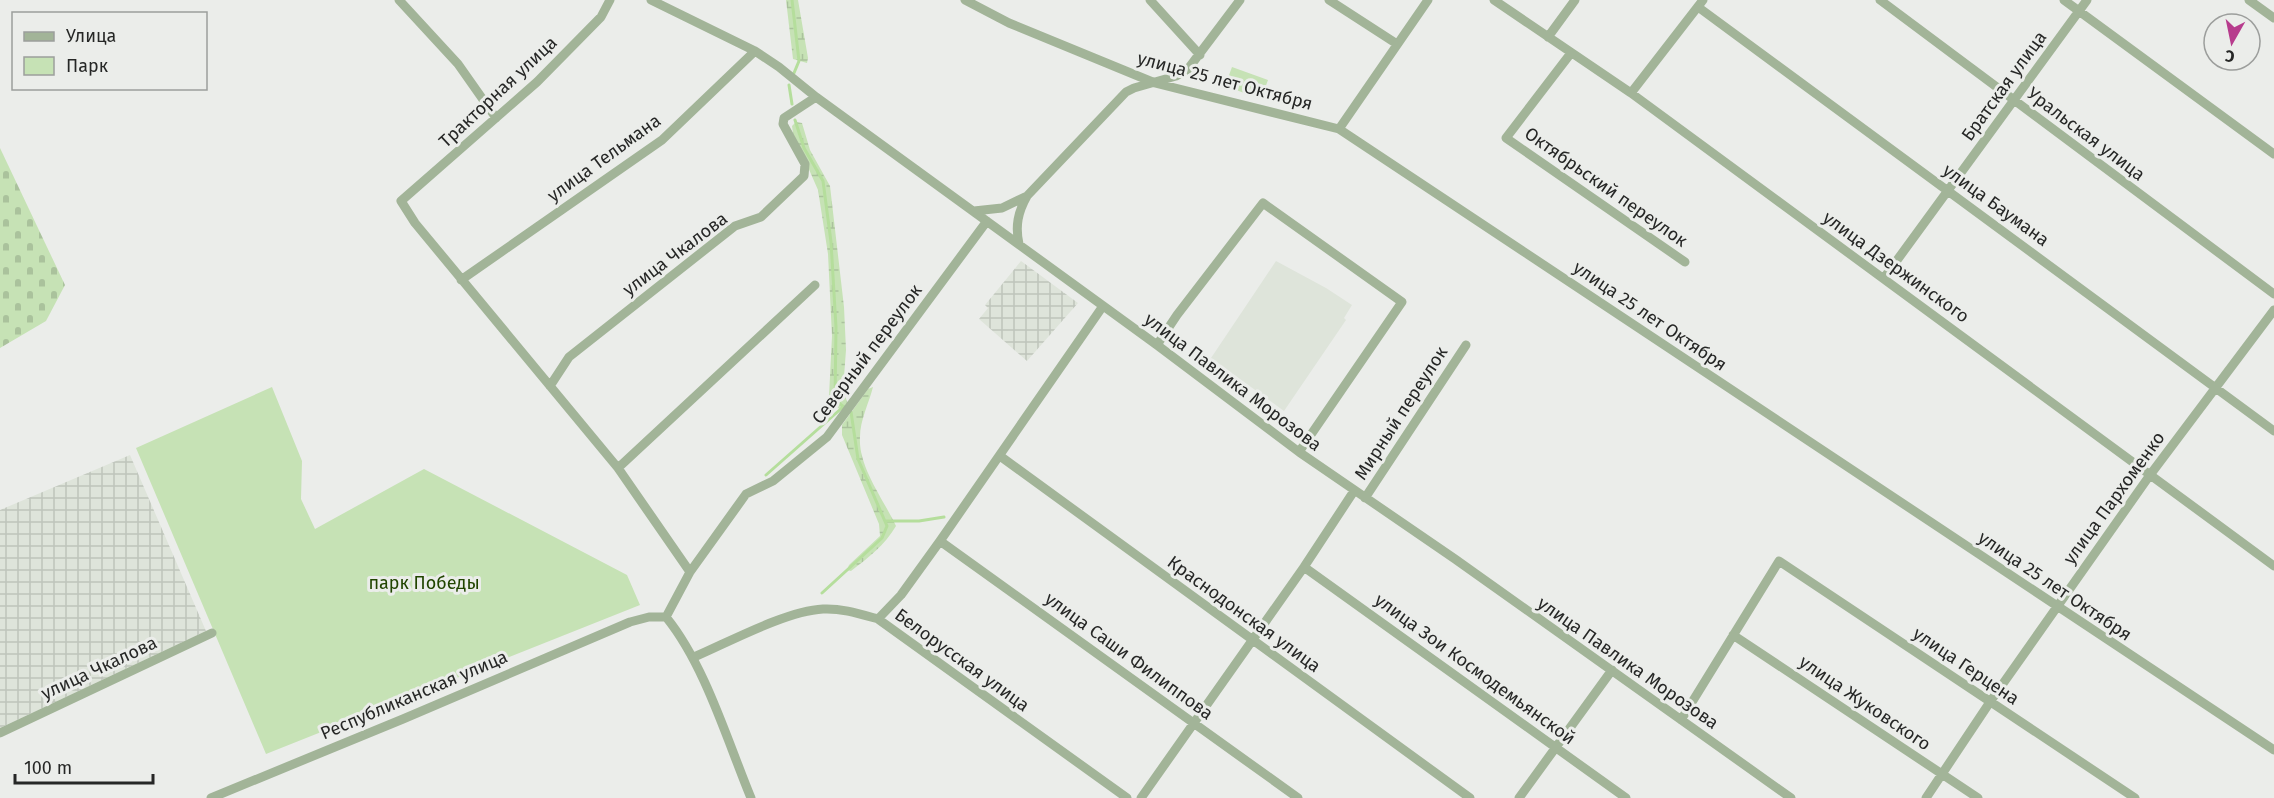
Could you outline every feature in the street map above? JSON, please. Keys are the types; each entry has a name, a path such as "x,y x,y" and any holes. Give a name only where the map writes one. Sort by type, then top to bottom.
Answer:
{"street":[{"path":"399,0 458,64 496,118"},
{"name":"Тракторная улица","path":"462,280 415,223 401,201 537,82 601,17 610,0"},
{"name":"улица Павлика Морозова","path":"651,0 773,61 816,97 1019,243 1299,452 1791,798"},
{"name":"улица 25 лет Октября","path":"965,0 1009,23 1155,83 1340,129 2274,750"},
{"path":"1150,0 1200,55"},
{"path":"1019,243 1016,232 1017,218 1027,196 1126,92 1188,69 1240,0"},
{"path":"1329,0 1397,44"},
{"path":"1340,129 1428,0"},
{"name":"улица Дзержинского","path":"1494,0 1631,93 2274,567"},
{"path":"1548,37 1575,0"},
{"name":"Уральская улица","path":"1880,0 2274,294"},
{"path":"2064,0 2274,154"},
{"name":"Братская улица","path":"1884,278 2087,0"},
{"path":"2249,0 2274,18"},
{"path":"1631,93 1700,4"},
{"name":"улица Баумана","path":"1700,4 1948,191 2274,431"},
{"name":"улица Тельмана","path":"462,280 662,140 755,51"},
{"name":"Октябрьский переулок","path":"1570,53 1506,138 1685,262"},
{"name":"улица Чкалова","path":"550,386 569,357 735,226 761,217 804,176 805,164 783,124 784,118 816,97"},
{"path":"974,211 1002,208 1027,196"},
{"path":"1157,345 1177,315 1263,203 1402,302 1299,452"},
{"name":"Северный переулок","path":"666,617 690,572 746,494 773,481 827,437 987,221"},
{"path":"462,280 618,468 690,572"},
{"path":"618,468 815,285"},
{"path":"878,619 901,595 940,542 1103,306"},
{"name":"улица Пархоменко","path":"1926,798 1990,702 2150,475 2274,310"},
{"name":"Мирный переулок","path":"1365,498 1466,345"},
{"name":"Краснодонская улица","path":"1000,456 1470,798"},
{"path":"1141,798 1304,567 1354,491"},
{"name":"улица Саши Филиппова","path":"940,542 1298,798"},
{"name":"улица Герцена","path":"1733,635 1779,561 2134,798"},
{"name":"улица Зои Космодемьянской","path":"1304,567 1626,798"},
{"name":"Белорусская улица","path":"694,657 788,616 808,611 832,609 878,619 1127,798"},
{"path":"666,617 681,635 694,657 751,798"},
{"name":"Республиканская улица","path":"211,798 630,622 666,617"},
{"name":"улица Чкалова","path":"0,733 212,633"},
{"path":"1681,720 1733,635"},
{"name":"улица Жуковского","path":"1733,635 1978,798"},
{"path":"1519,798 1612,670"}],"shaded area":[{"path":"1021,261 1078,303 1027,361 979,319 988,308 985,305"},
{"path":"1276,261 1352,305 1344,318 1346,320 1284,411 1211,358"},
{"path":"130,455 206,631 0,728 0,510"}],"green space":[{"path":"786,0 798,0 807,63 793,59"},
{"path":"1232,67 1268,80 1261,99 1225,86"},
{"path":"796,122 802,123 810,150 830,186 844,307 846,350 843,390 848,404 841,409 833,407 829,396 832,336 828,254 818,190 793,133 792,126"},
{"path":"0,148 65,285 46,321 0,348"},
{"name":"парк Победы","path":"272,387 302,461 301,499 315,529 424,469 627,575 640,605 266,754 136,448"},
{"path":"873,387 861,424 860,448 867,471 896,526 870,556 851,571 847,570 849,565 880,536 879,524 842,435 842,425 868,389"}],"waterway":[{"path":"792,0 799,61 794,73"},
{"path":"789,85 792,104"},
{"path":"795,120 804,148 823,181 831,242 836,327 835,400 844,407"},
{"path":"766,475 843,407"},
{"path":"822,593 882,538 887,526 858,459 851,412"},
{"path":"886,521 919,521 944,517"}]}
